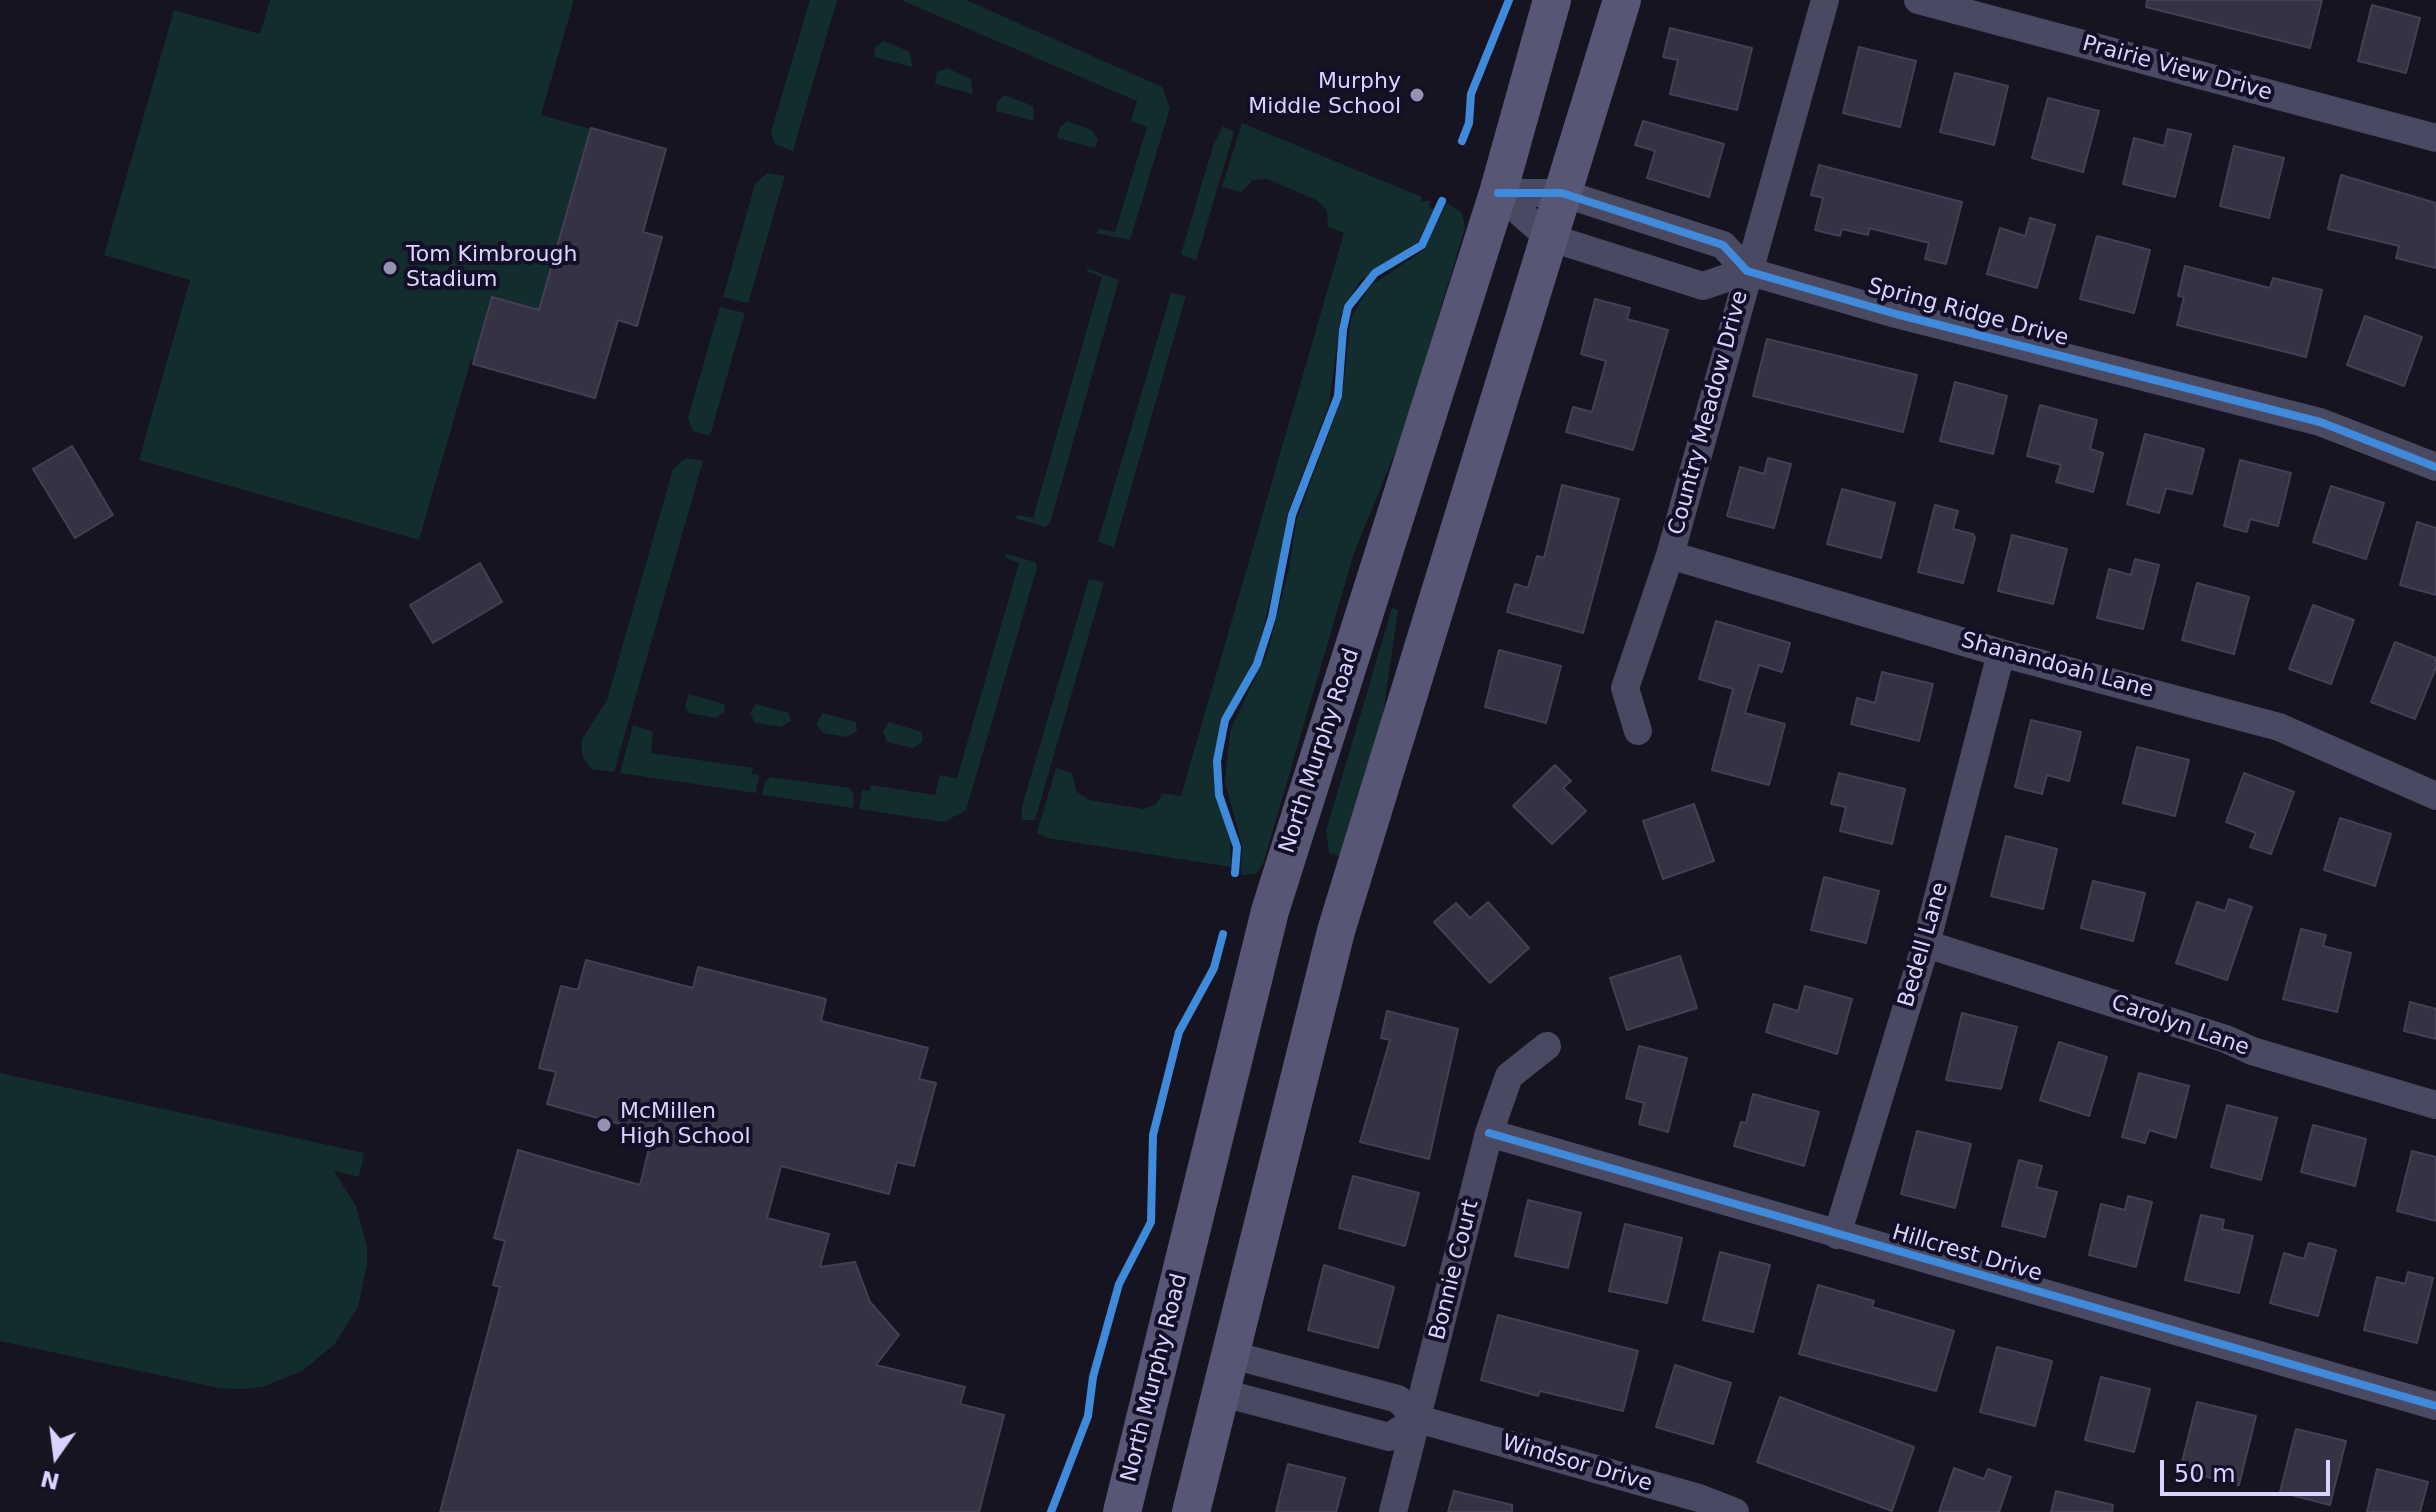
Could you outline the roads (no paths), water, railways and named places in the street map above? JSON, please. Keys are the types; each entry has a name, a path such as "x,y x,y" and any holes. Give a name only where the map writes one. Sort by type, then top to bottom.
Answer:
{"main road":[{"name":"North Murphy Road","path":"1122,1512 1270,911 1498,193 1552,0"},
{"path":"1191,1512 1336,931 1622,0"}],"street":[{"name":"Country Meadow Drive","path":"1638,731 1625,688 1670,555 1825,0"},
{"name":"Prairie View Drive","path":"1918,0 2436,138"},
{"name":"Spring Ridge Drive","path":"1498,193 1562,193 1723,245 1747,271 1896,314 2320,422 2436,467"},
{"path":"1498,193 1548,237 1703,286 1747,271"},
{"name":"Shanandoah Lane","path":"1670,555 2001,653 2279,727 2436,796"},
{"name":"Bedell Lane","path":"1837,1235 1926,944 2001,653"},
{"name":"Carolyn Lane","path":"1926,944 2226,1039 2252,1051 2436,1105"},
{"name":"Bonnie Court","path":"1393,1512 1489,1133 1509,1076 1547,1046"},
{"name":"Hillcrest Drive","path":"1489,1133 2436,1406"},
{"name":"Windsor Drive","path":"1232,1355 1398,1399 1418,1419 1699,1498 1735,1512"},
{"path":"1223,1393 1389,1437 1418,1419"}],"place":[{"name":"Murphy Middle School","path":"1417,95"},
{"name":"Tom Kimbrough Stadium","path":"390,268"},
{"name":"McMillen High School","path":"604,1125"}]}
